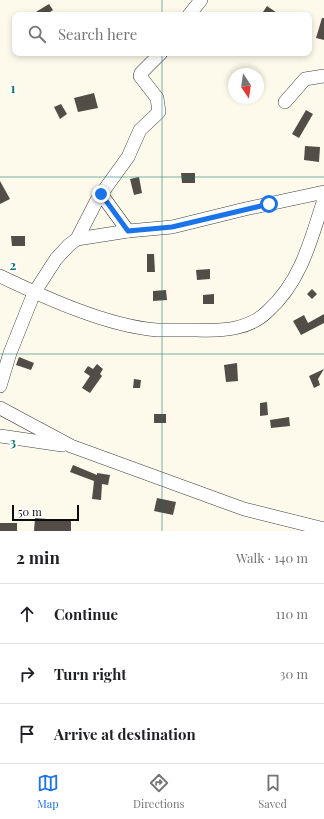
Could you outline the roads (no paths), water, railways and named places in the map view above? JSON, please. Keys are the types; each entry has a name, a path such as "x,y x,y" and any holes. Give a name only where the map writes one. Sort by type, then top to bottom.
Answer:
{"street":[{"path":"191,12 201,0"},
{"path":"0,386 10,353 34,292 56,259 77,239 101,194 128,157 140,130 159,112 157,98 140,76 141,73 158,56"},
{"path":"285,102 305,80 324,76"},
{"path":"77,239 128,231 172,227 324,192"},
{"path":"101,194 128,231"},
{"path":"0,276 34,292 95,315 128,325 157,330 210,330 237,328 254,322 268,312 290,288 305,259 324,199"},
{"path":"0,408 71,446 244,509 324,529"},
{"path":"0,436 71,446"}]}
